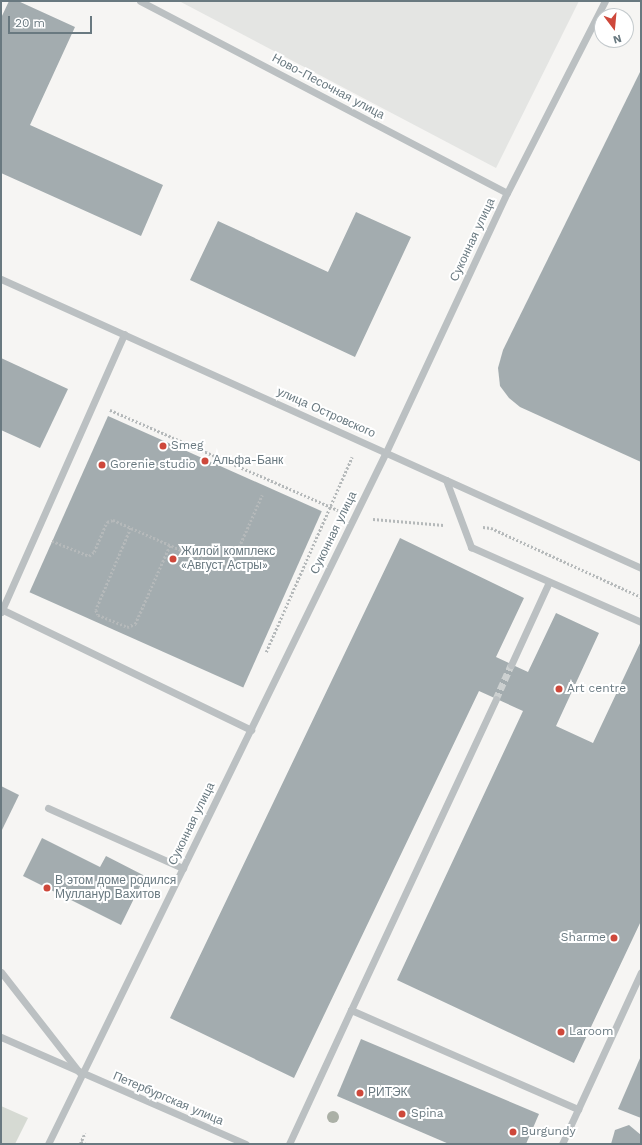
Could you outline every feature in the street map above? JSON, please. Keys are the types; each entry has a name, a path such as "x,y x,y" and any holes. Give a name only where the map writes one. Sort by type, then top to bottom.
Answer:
{"street":[{"name":"Ново-Песочная улица","path":"140,1 507,193"},
{"name":"Суконная улица","path":"48,1144 80,1074 251,730 386,452 507,193 605,1"},
{"name":"улица Островского","path":"1,279 641,568"},
{"path":"124,334 1,610 251,730"},
{"path":"446,480 471,547 641,622"},
{"path":"511,665 549,582"},
{"path":"289,1144 496,699"},
{"path":"48,808 183,868"},
{"name":"Петербургская улица","path":"1,972 80,1074"},
{"path":"562,1144 641,972"},
{"path":"351,1010 578,1109"},
{"name":"Петербургская улица","path":"1,1037 80,1074 246,1144"}],"path":[{"path":"264,657 360,440"},
{"path":"53,542 90,556 94,552 107,522 113,520 215,565 226,565 234,558 262,495"},
{"path":"131,528 96,610 98,615 127,628 135,624 170,545"},
{"path":"85,1133 81,1143 86,1144"}],"shaded area":[{"path":"179,1 579,1 496,168"},
{"path":"1,1106 28,1118 15,1144 1,1144"}],"building":[{"path":"9,1 18,1 75,27 30,125 163,185 141,236 1,173 1,18"},
{"path":"641,70 641,462 520,407 509,398 500,386 498,368 503,350"},
{"path":"356,212 411,237 355,357 190,280 218,221 328,272"},
{"path":"1,358 68,389 40,448 1,430"},
{"name":"Жилой комплекс «Август Астры»","path":"108,416 322,511 243,687 29,592"},
{"path":"400,538 524,598 496,657 528,672 556,613 599,633 556,726 593,743 641,641 641,921 574,1063 397,980 523,711 479,691 294,1078 170,1018"},
{"path":"1,786 19,795 1,832"},
{"path":"42,838 100,867 106,856 145,876 121,925 23,876"},
{"path":"361,1039 539,1114 526,1144 449,1144 337,1096"},
{"path":"641,1056 641,1118 618,1109"},
{"path":"629,1125 641,1135 641,1144 611,1144 615,1130"}],"tunnel":[{"path":"496,699 511,665"}],"place":[{"name":"Smeg","path":"163,446"},
{"name":"Альфа-Банк","path":"205,461"},
{"name":"Gorenie studio","path":"102,465"},
{"name":"Жилой комплекс «Август Астры»","path":"173,559"},
{"name":"Art centre","path":"559,689"},
{"name":"В этом доме родился Мулланур Вахитов","path":"47,888"},
{"name":"Sharme","path":"614,938"},
{"name":"Laroom","path":"561,1032"},
{"name":"РИТЭК","path":"360,1093"},
{"name":"Spina","path":"402,1114"},
{"name":"Burgundy","path":"513,1132"}]}
